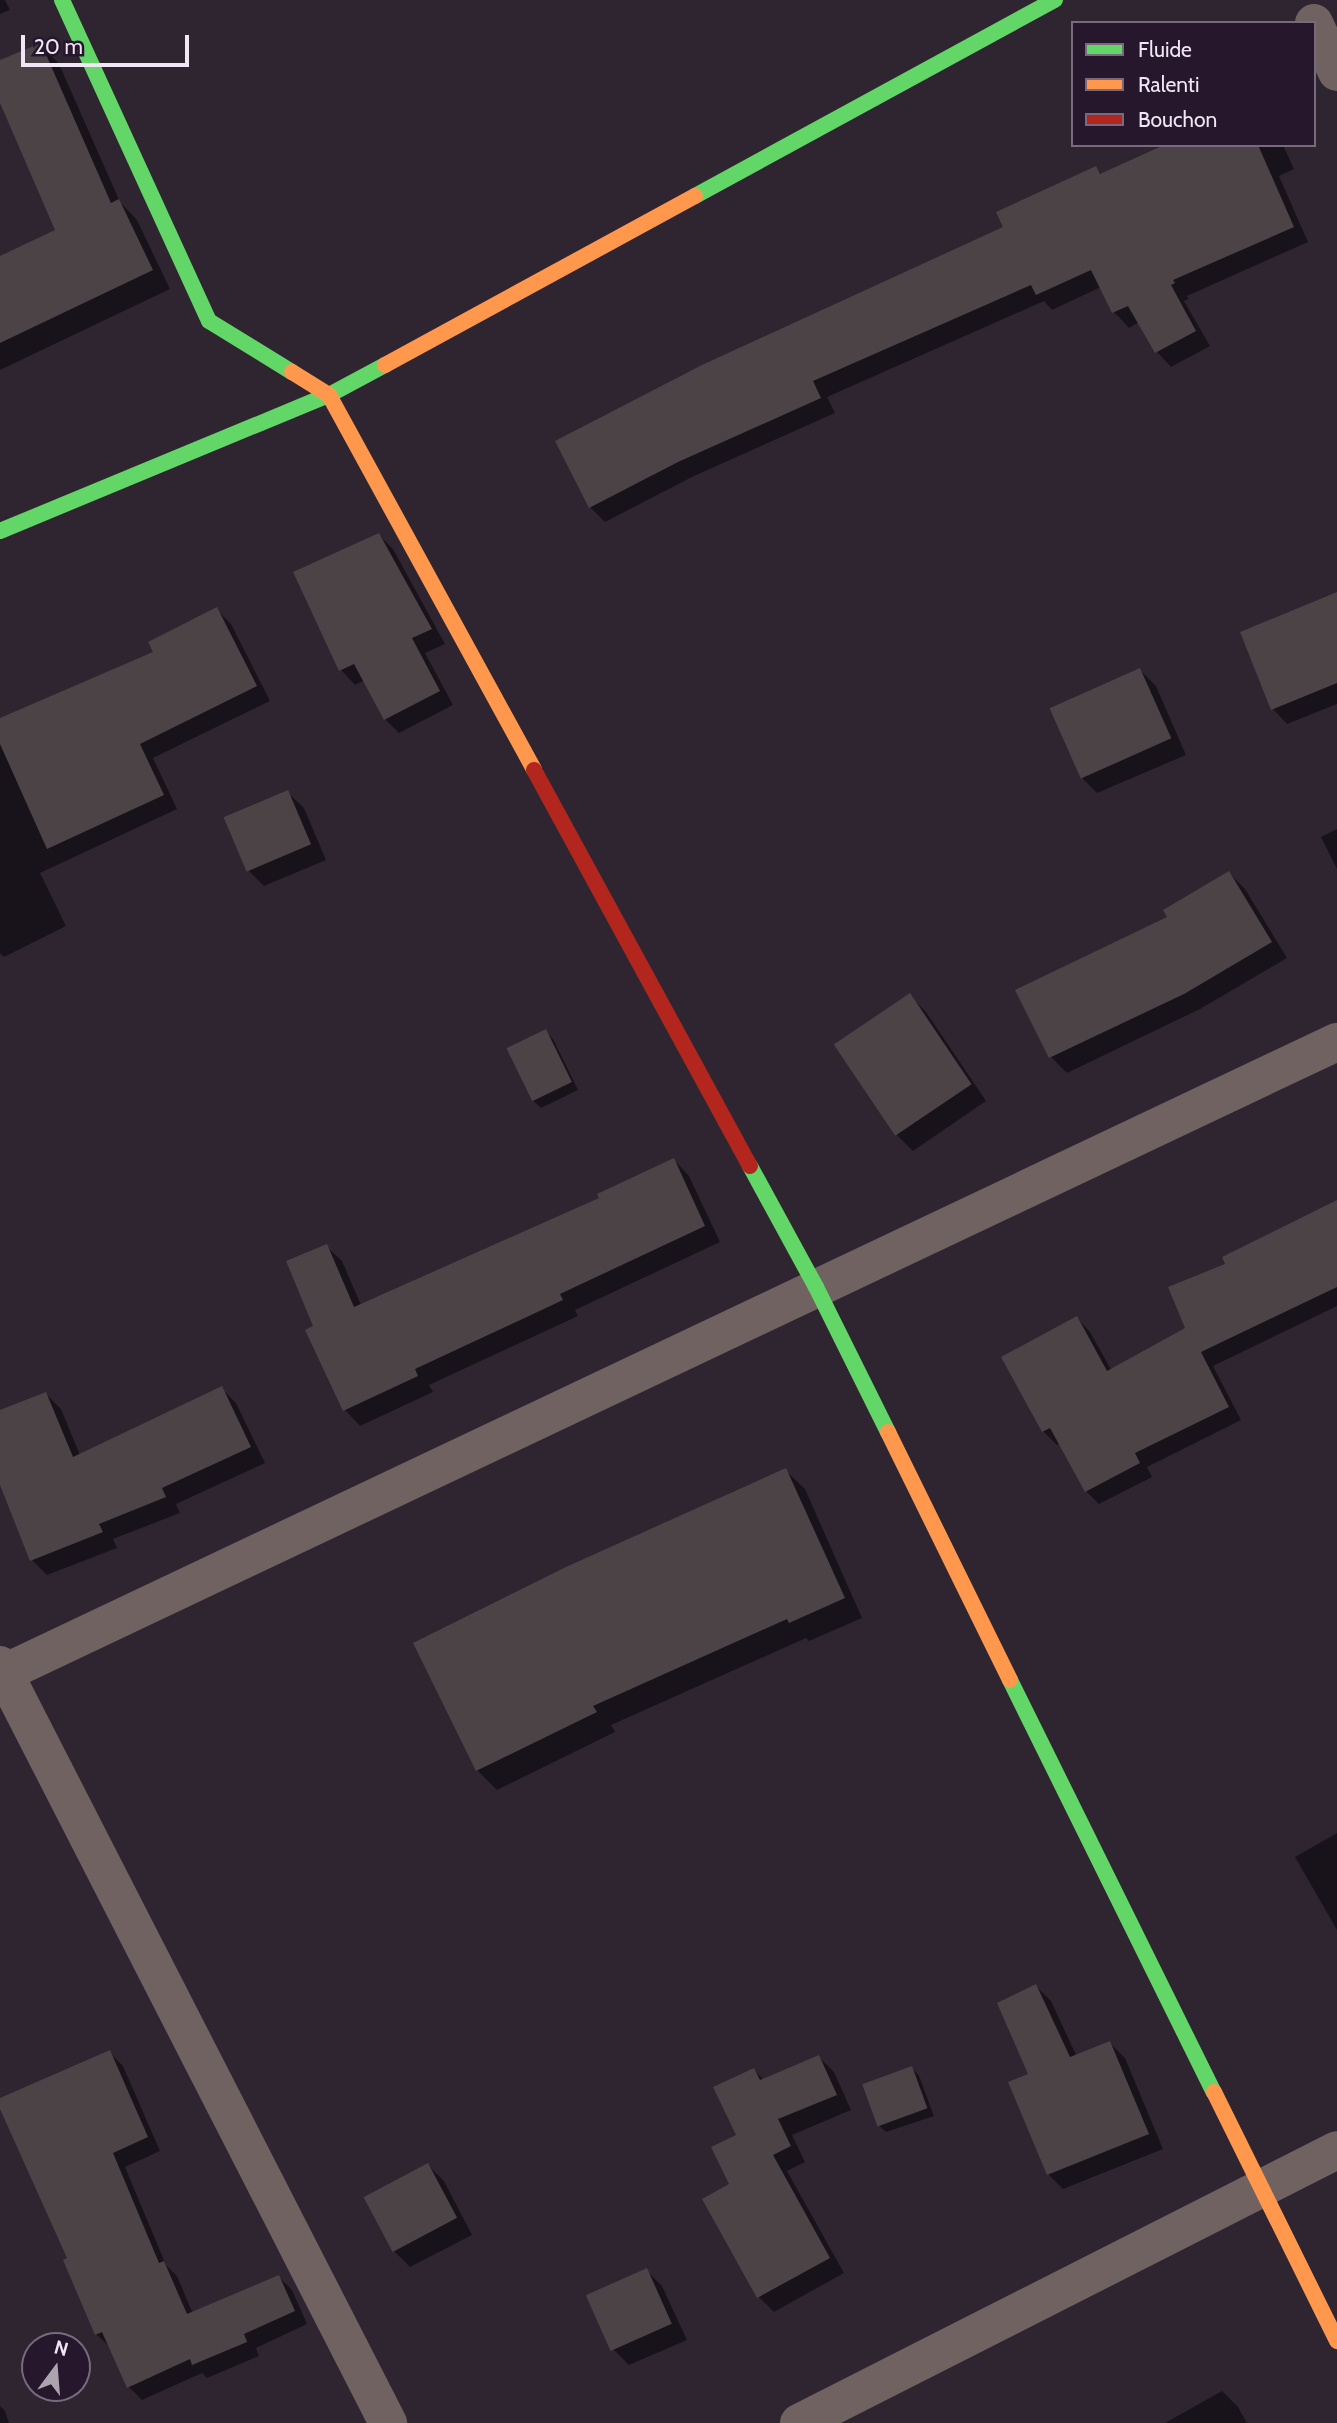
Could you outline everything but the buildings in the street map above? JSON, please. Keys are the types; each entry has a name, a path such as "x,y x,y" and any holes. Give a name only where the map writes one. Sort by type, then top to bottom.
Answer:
{"street":[{"path":"62,0 209,321 329,395 816,1287 1337,2341"},
{"path":"0,531 329,395 1055,0"},
{"path":"1303,0 1313,21"},
{"path":"1316,27 1337,72"},
{"path":"388,2423 1,1671 1337,1042"},
{"path":"799,2423 1337,2150"}],"traffic: fast":[{"path":"62,0 209,321 292,372"},
{"path":"695,196 1055,0"},
{"path":"0,531 329,395 385,365"},
{"path":"750,1166 816,1287 888,1432"},
{"path":"1010,1680 1214,2092"}],"traffic: slow":[{"path":"385,365 695,196"},
{"path":"292,372 329,395 534,770"},
{"path":"888,1432 1010,1680"},
{"path":"1214,2092 1337,2341"}],"traffic: jam":[{"path":"534,770 750,1166"}]}
